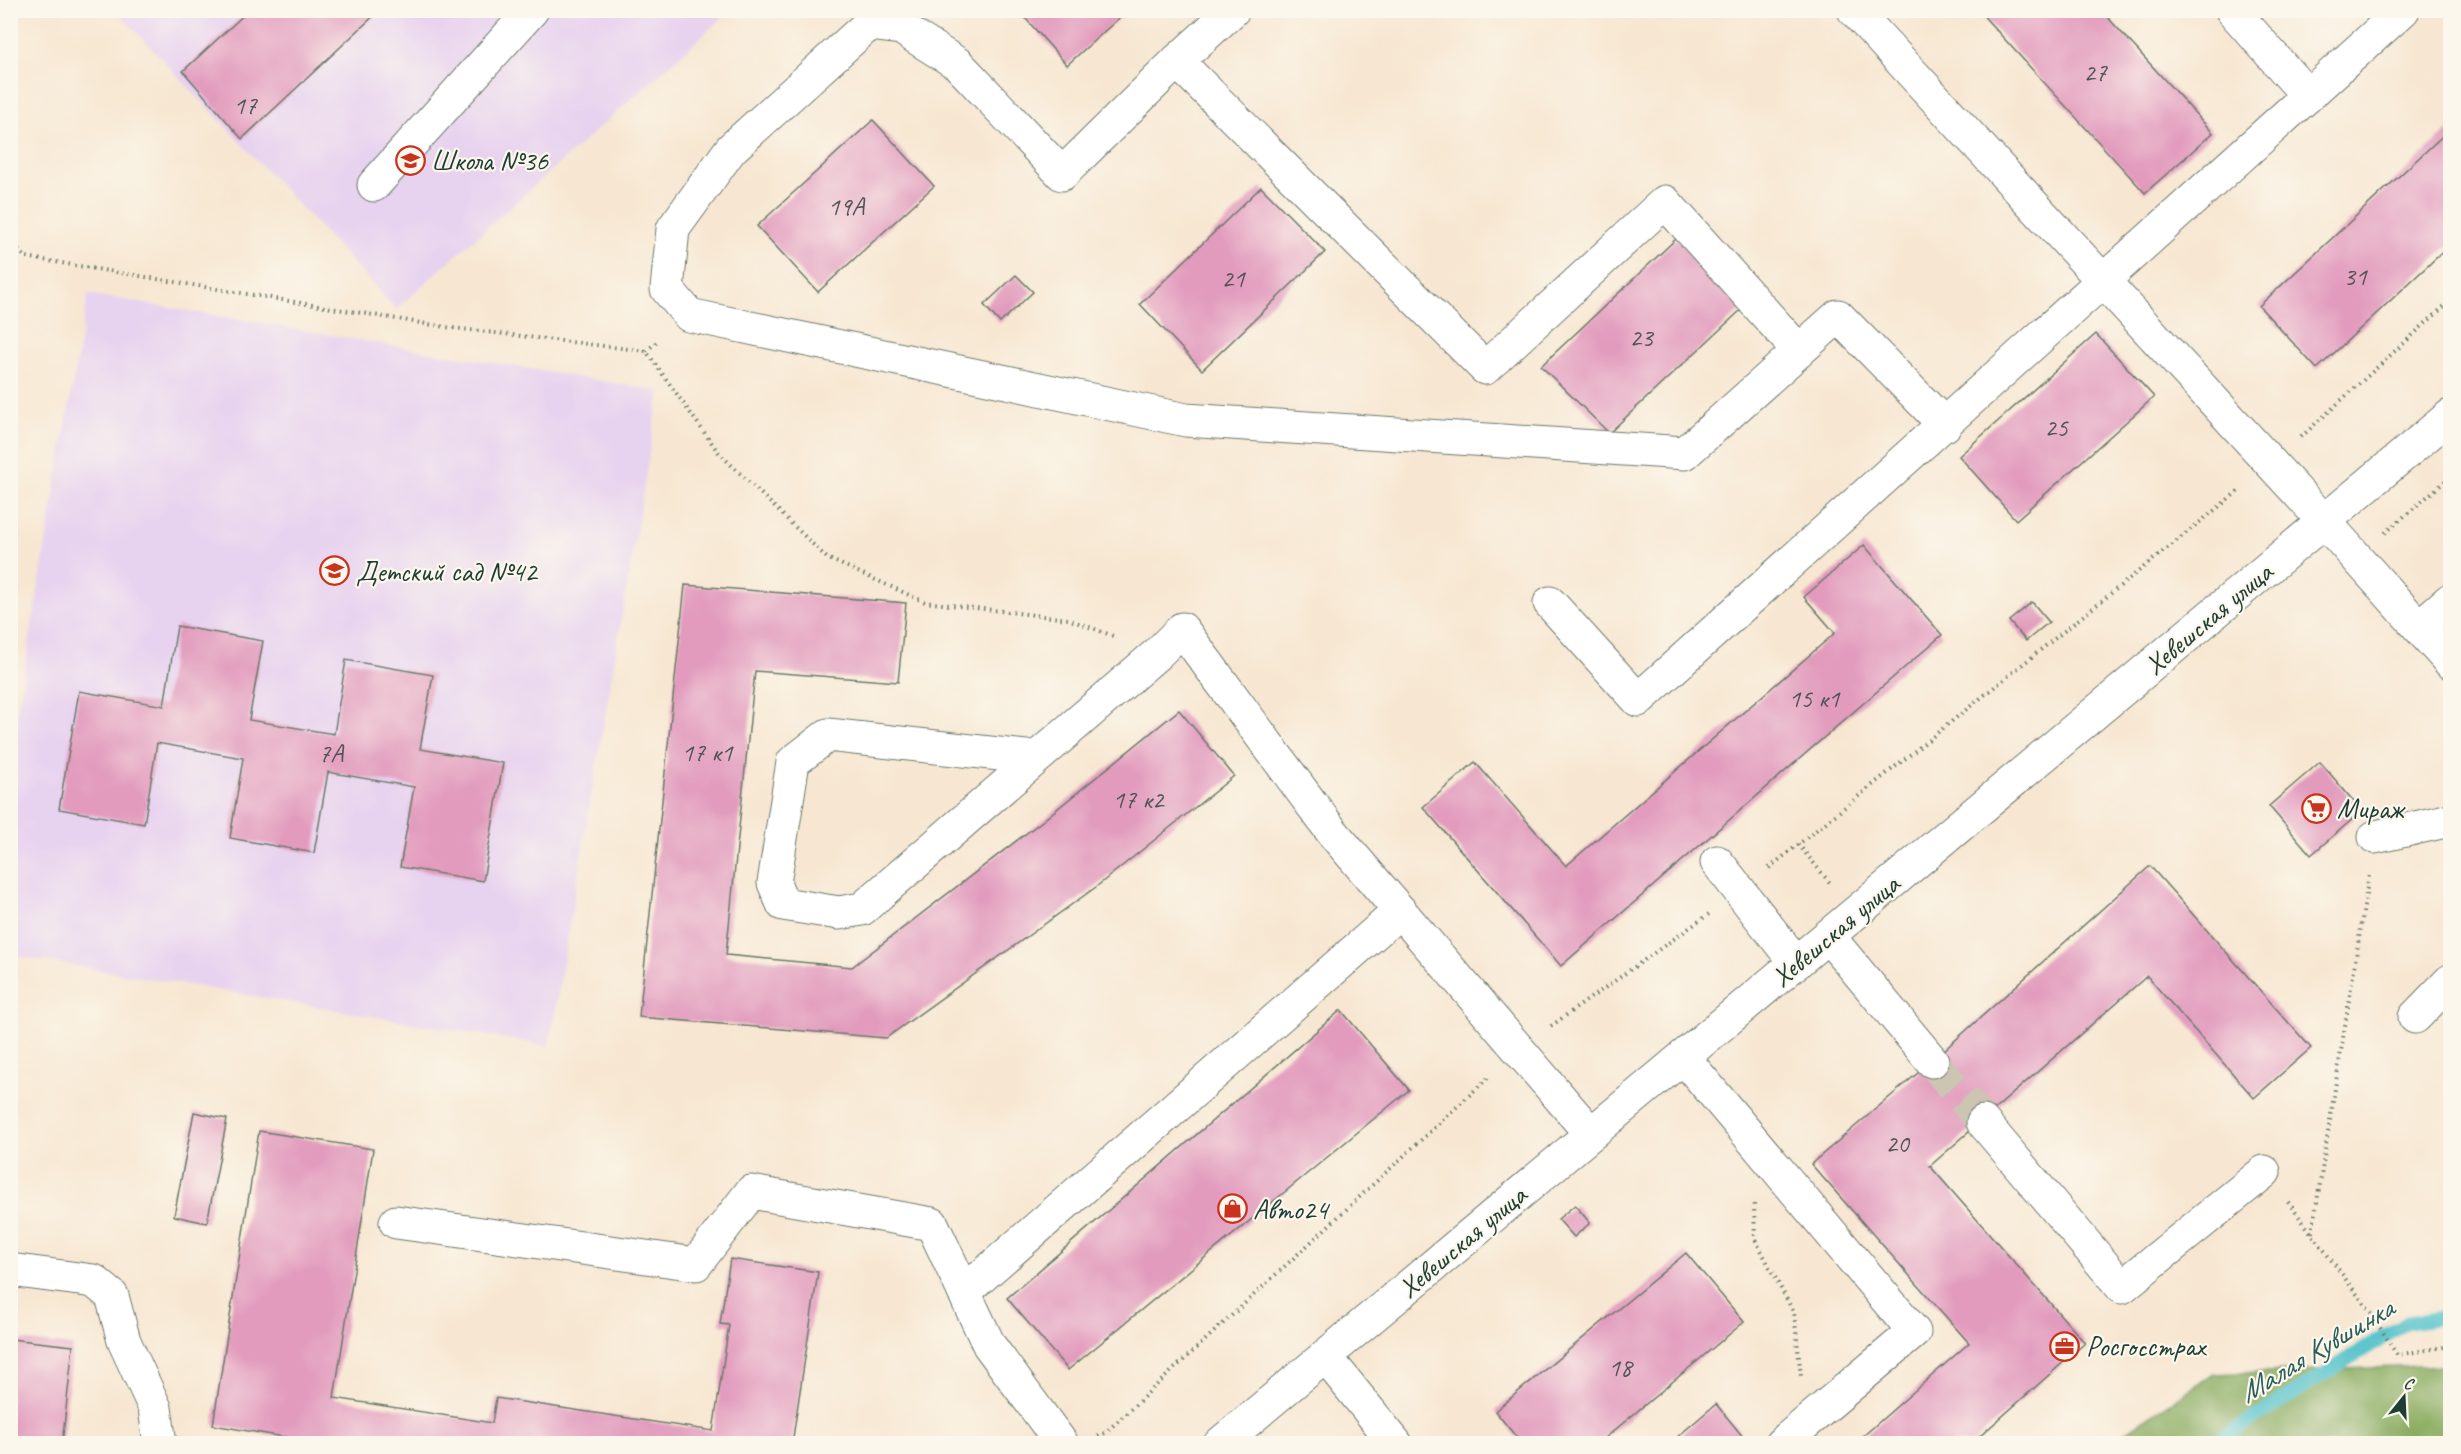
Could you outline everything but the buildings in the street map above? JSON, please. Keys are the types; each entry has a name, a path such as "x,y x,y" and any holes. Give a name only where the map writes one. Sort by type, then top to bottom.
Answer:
{"street":[{"path":"374,185 532,10"},
{"path":"1233,10 1177,61 1062,174 958,64 901,28 869,24 731,149 673,229 667,289 689,315 1186,420 1685,453 1838,316 1945,425"},
{"path":"1854,10 2451,662"},
{"path":"2232,10 2308,96"},
{"path":"1550,603 1638,700 2403,10"},
{"path":"1177,61 1485,368 1665,202 1799,351"},
{"name":"Хевешская улица","path":"1220,1443 2451,416"},
{"path":"2419,627 2451,600"},
{"path":"1035,758 828,735 793,762 774,883 783,904 838,913 862,909 1158,653 1182,629 1333,833 1591,1134"},
{"path":"2375,837 2451,820"},
{"path":"1717,862 1796,963"},
{"path":"964,1292 1400,911"},
{"path":"1828,936 1932,1061"},
{"path":"2415,1017 2451,981"},
{"path":"1683,1057 1914,1332 1781,1443"},
{"path":"1983,1122 2122,1287 2264,1172"},
{"path":"396,1222 696,1264 751,1192 932,1224 989,1345 1062,1443"},
{"path":"10,1270 94,1281 112,1296 124,1341 155,1408 160,1443"},
{"path":"1325,1356 1396,1443"}],"path":[{"path":"10,241 25,257 445,327 646,351 719,453 827,558 925,602 1068,619 1158,653"},
{"path":"2356,557 2451,477"},
{"path":"2312,1233 2375,837"},
{"path":"1798,844 1835,889"},
{"path":"1753,1140 1755,1239 1794,1313 1806,1422"},
{"path":"2264,1172 2372,1313 2397,1355 2451,1346"}],"shaded area":[{"name":"Школа №36","path":"117,11 730,11 396,309"},
{"name":"Детский сад №42","path":"88,294 660,391 549,1046 11,955 11,751"}],"green space":[{"path":"2450,1365 2450,1443 2109,1443 2213,1374"}],"waterway":[{"name":"Малая Кувшинка","path":"2213,1444 2406,1323 2450,1316"}],"tunnel":[{"path":"1932,1061 1983,1122"}],"place":[{"name":"Школа №36","path":"410,160"},
{"name":"Детский сад №42","path":"335,571"},
{"name":"Мираж","path":"2316,808"},
{"name":"Авто24","path":"1232,1209"},
{"name":"Росгосстрах","path":"2065,1346"}]}
